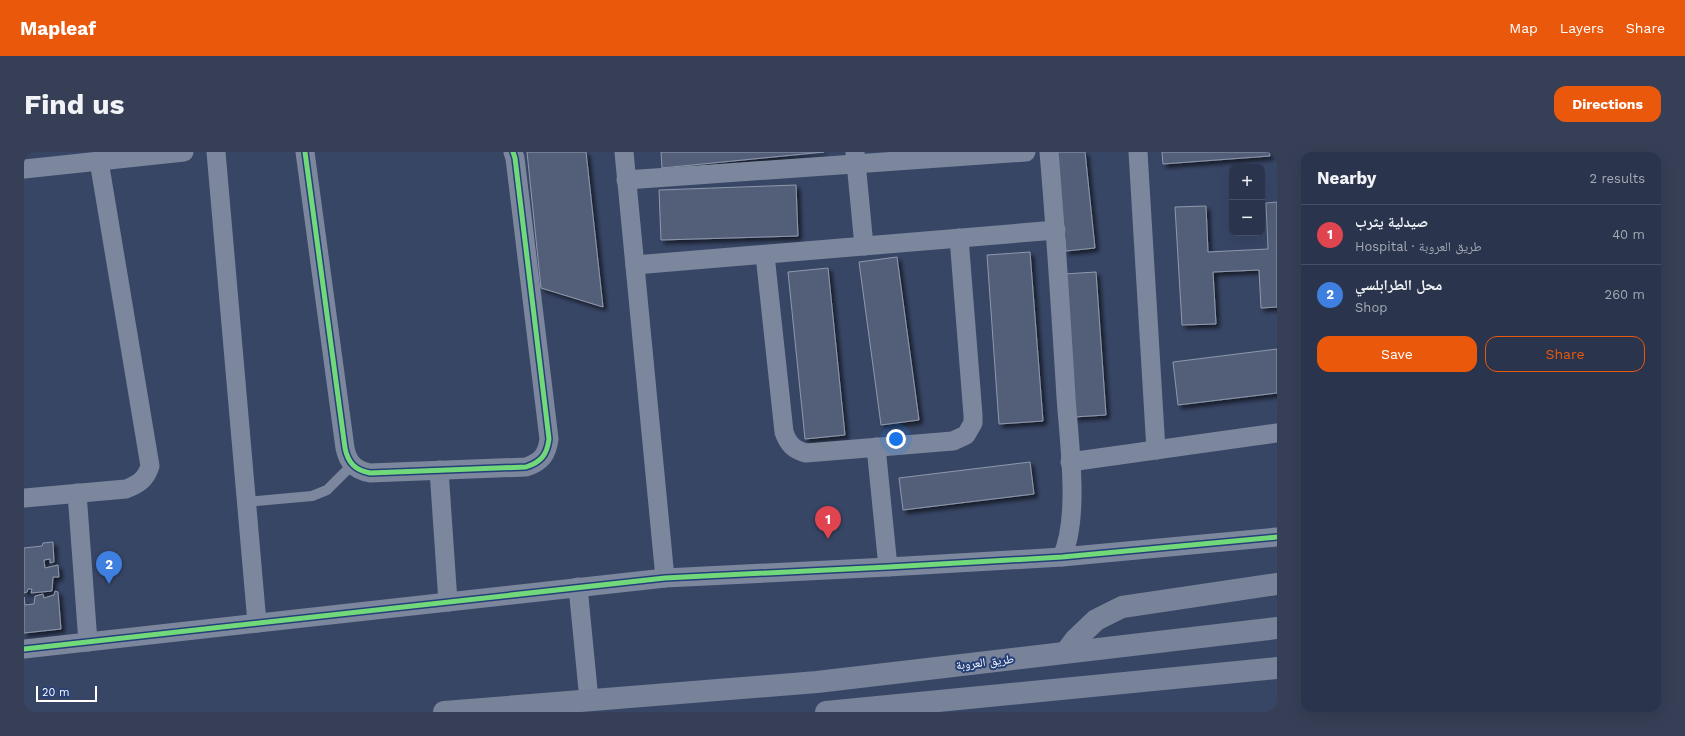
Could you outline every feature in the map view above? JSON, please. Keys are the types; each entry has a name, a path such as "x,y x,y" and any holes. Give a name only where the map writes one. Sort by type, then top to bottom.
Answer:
{"highway":[{"path":"1066,652 1080,634 1096,620 1122,608 1277,584"},
{"name":"طريق العروبة","path":"444,712 694,693 824,681 1277,628"},
{"path":"826,712 1277,668"},
{"path":"945,700 978,712"}],"street":[{"path":"24,169 184,152"},
{"path":"216,152 257,623"},
{"path":"305,152 344,448 347,458 352,465 360,471 370,472 526,467 537,463 544,457 548,449 545,408 515,158 513,152"},
{"path":"624,152 664,578"},
{"path":"626,180 856,158 1026,152"},
{"path":"1049,152 1056,230 1070,462 1071,528 1062,557"},
{"path":"1138,152 1156,450"},
{"path":"856,158 864,246"},
{"path":"24,498 126,489 138,485 147,476 150,466 98,161"},
{"path":"635,266 1056,230"},
{"path":"765,255 784,432 787,440 798,451 806,453 954,441 966,435 970,429 973,415 959,238"},
{"path":"1070,462 1277,433"},
{"path":"876,447 888,567"},
{"path":"439,470 448,602"},
{"path":"77,493 88,642"},
{"path":"24,649 664,578 1062,557 1277,537"},
{"path":"578,588 589,700"}],"lane":[{"path":"246,502 312,496 327,490 352,465"}],"building":[{"path":"527,152 586,152 603,307 541,288"},
{"path":"661,152 824,152 662,168"},
{"path":"1056,152 1085,152 1095,248 1066,251"},
{"path":"1162,152 1269,152 1270,156 1163,164"},
{"path":"796,185 798,236 661,240 659,190"},
{"path":"1277,202 1277,307 1261,308 1259,270 1213,272 1216,324 1182,325 1175,207 1206,206 1208,252 1268,249 1266,203"},
{"path":"1030,252 1043,421 999,424 987,255"},
{"path":"897,257 919,420 881,425 859,262"},
{"path":"828,268 845,435 805,439 788,272"},
{"path":"1096,272 1106,415 1074,417 1064,274"},
{"path":"1277,349 1277,393 1178,405 1173,362"},
{"path":"1030,462 1034,494 903,510 899,478"},
{"path":"53,542 54,562 50,563 50,559 44,560 45,568 58,565 59,577 53,577 52,591 31,593 32,589 28,589 27,592 24,593 24,548 42,546 43,543"},
{"path":"55,591 58,592 61,629 24,633 24,597 25,605 34,604 35,596 43,594 44,598 54,595"}],"cycle path":[{"path":"305,152 346,453 350,462 356,468 370,473 526,467 536,463 545,454 549,439 515,158 513,152"},
{"path":"24,649 665,578 1062,557 1277,537"}],"place":[{"name":"صيدلية يثرب","path":"828,539"},
{"name":"محل الطرابلسي","path":"109,584"}]}
